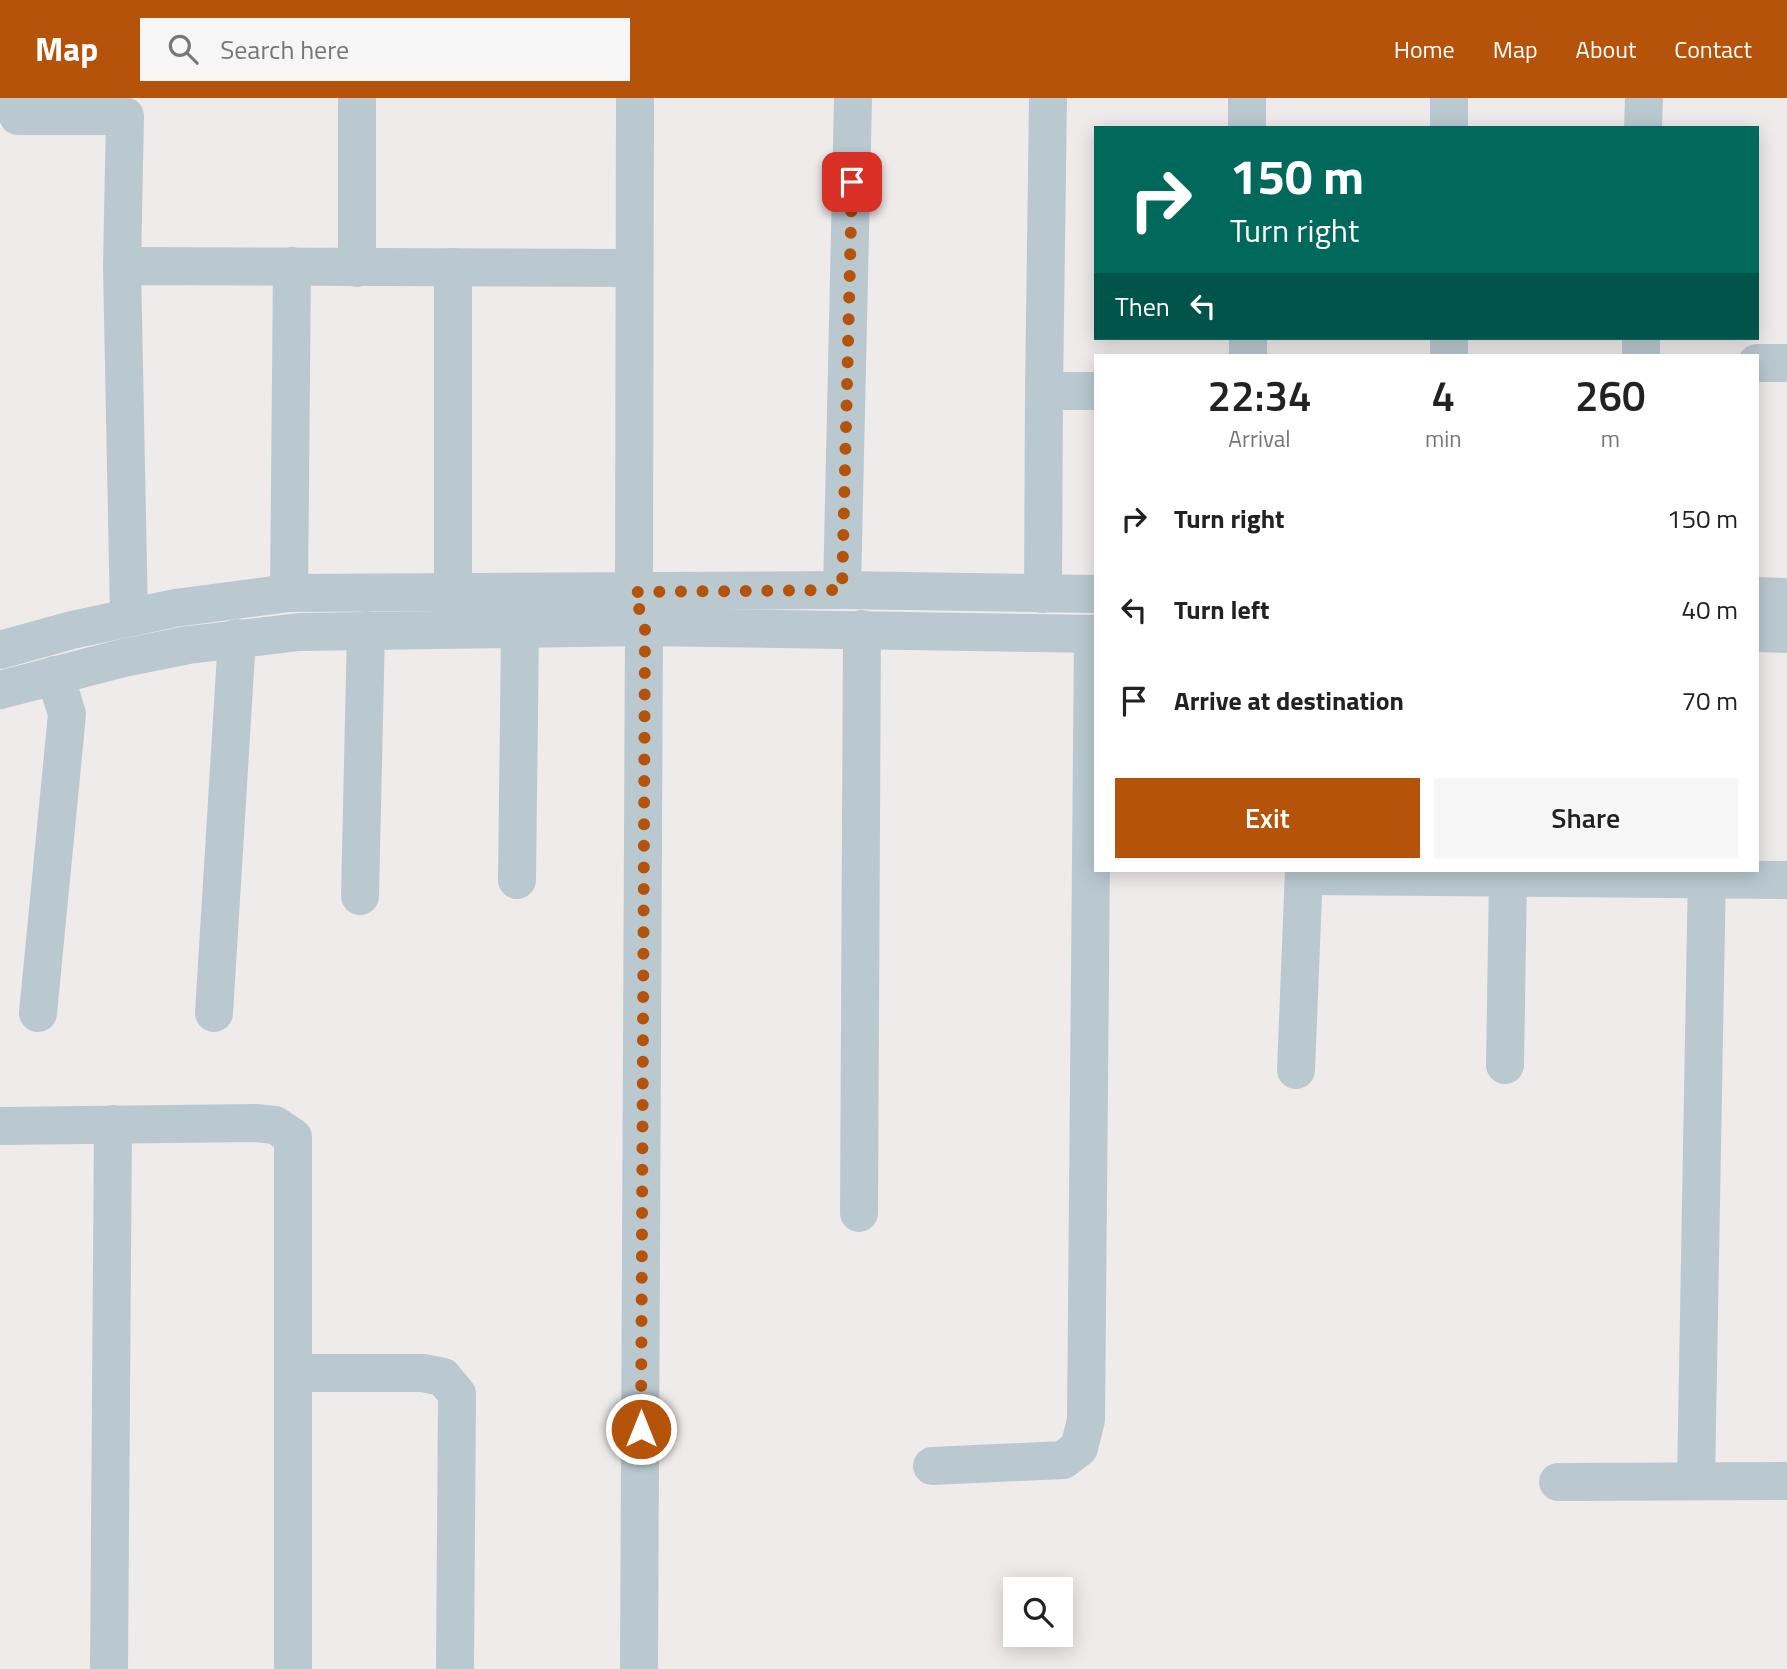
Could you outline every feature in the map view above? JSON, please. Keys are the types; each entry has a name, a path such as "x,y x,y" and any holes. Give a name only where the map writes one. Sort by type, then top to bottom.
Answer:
{"street":[{"path":"18,98 19,116 125,107 122,266 129,617"},
{"path":"357,98 357,268"},
{"path":"635,98 633,268 639,610 639,1669"},
{"path":"842,590 853,98"},
{"path":"1043,593 1048,98"},
{"path":"1247,98 1247,126"},
{"path":"1449,98 1449,126"},
{"path":"1643,126 1644,98"},
{"path":"122,266 633,268"},
{"path":"289,593 292,267"},
{"path":"453,267 454,631"},
{"path":"1759,363 1787,363"},
{"path":"1044,391 1094,391"},
{"path":"0,690 162,650 237,638 299,632 520,630 639,610 842,590 1094,594"},
{"path":"0,649 174,608 289,593 452,592 862,629 1094,634 1086,1420 1079,1448 1063,1460 932,1465"},
{"path":"1759,596 1787,597"},
{"path":"859,1213 862,629"},
{"path":"360,895 366,630"},
{"path":"517,880 520,630"},
{"path":"1759,634 1787,634"},
{"path":"214,1013 237,638"},
{"path":"38,1013 67,714 55,675"},
{"path":"1296,1070 1304,873 1508,878 1707,875 1787,880"},
{"path":"1696,1481 1707,875"},
{"path":"1505,1065 1508,878"},
{"path":"0,1126 254,1123 275,1125 293,1137 293,1669"},
{"path":"109,1669 113,1124"},
{"path":"293,1373 423,1373 443,1377 457,1394 456,1669"},
{"path":"1558,1482 1787,1480"}],"route":[{"path":"641,1429 645,628 634,592 842,590 852,182"}]}
